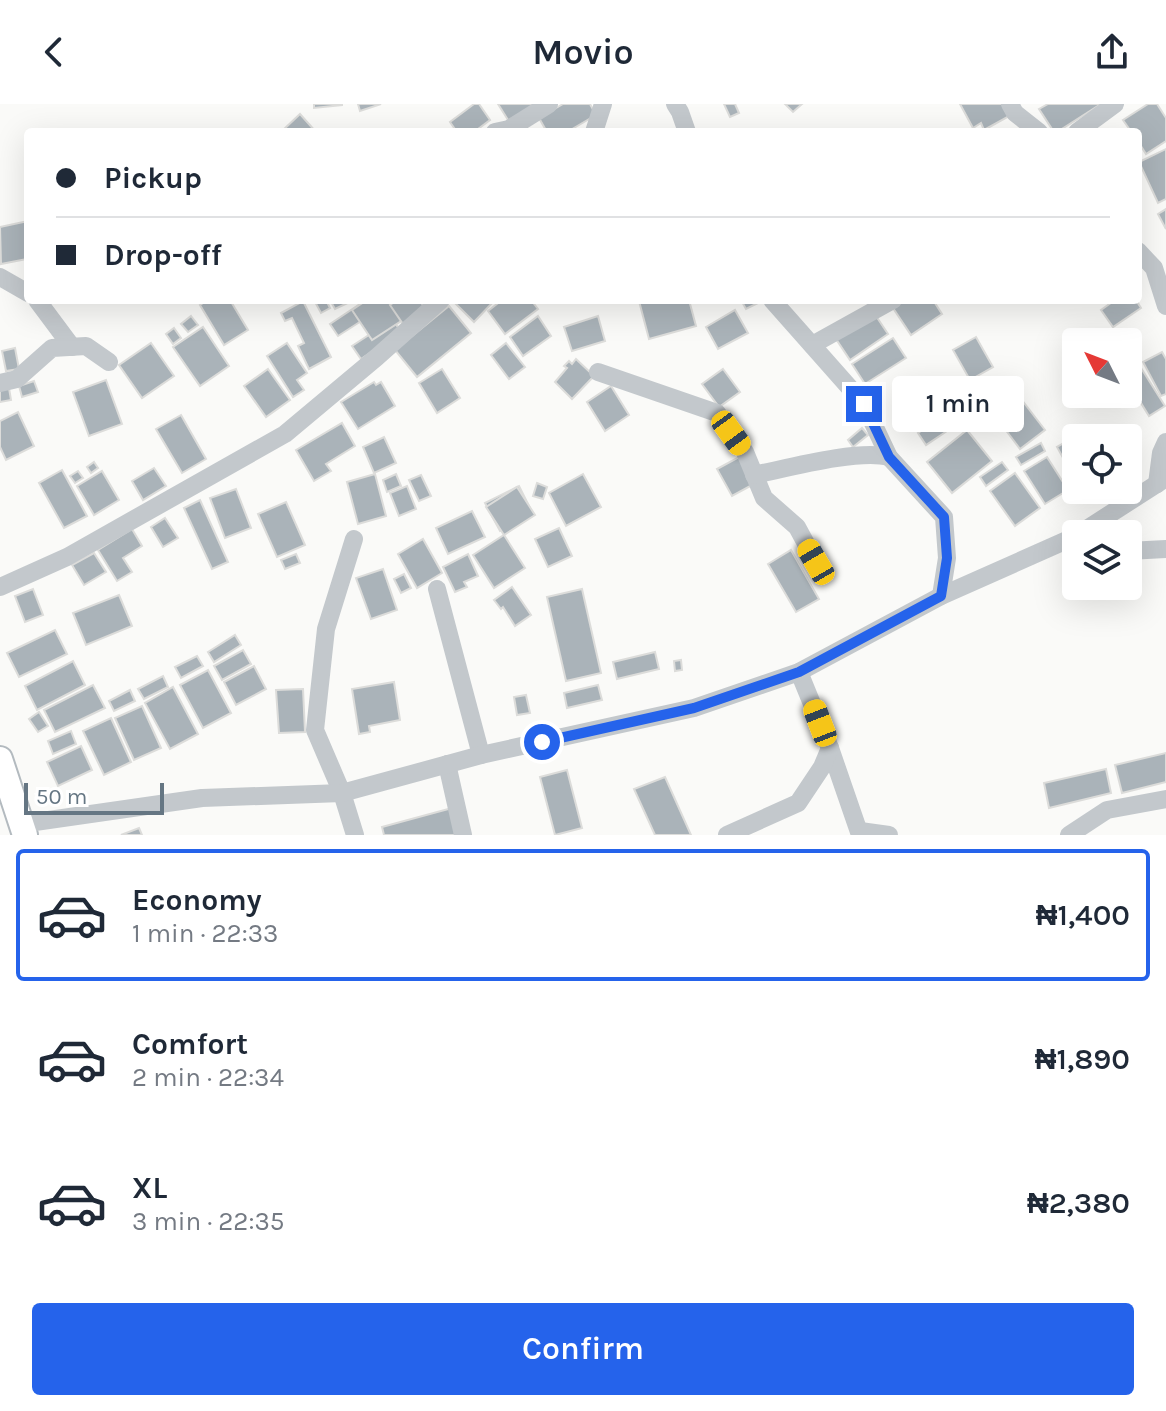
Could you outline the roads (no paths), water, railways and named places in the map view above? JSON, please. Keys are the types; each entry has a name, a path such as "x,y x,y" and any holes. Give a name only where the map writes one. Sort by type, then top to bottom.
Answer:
{"main road":[{"path":"0,759 23,829"}],"street":[{"path":"511,128 549,104"},
{"path":"595,128 603,104"},
{"path":"675,104 686,128"},
{"path":"1010,104 1015,113 1034,128"},
{"path":"1082,128 1115,104"},
{"path":"1142,255 1154,268 1166,306"},
{"path":"0,277 24,291"},
{"path":"40,304 72,347"},
{"path":"0,587 67,557 285,434 437,304"},
{"path":"776,304 864,404 889,457 944,517 947,558 941,596"},
{"path":"812,345 886,304"},
{"path":"0,383 17,379 52,348 86,346 109,362"},
{"path":"598,372 717,413 745,452 764,498 797,527 816,562"},
{"path":"1102,520 1161,481 1161,453 1166,442"},
{"path":"754,475 828,460 877,454 889,457"},
{"path":"354,539 326,629 315,730 342,793 355,835"},
{"path":"23,829 202,798 342,793 481,755 694,708 799,672 941,596 1062,544"},
{"path":"1142,550 1166,549"},
{"path":"437,589 481,755"},
{"path":"799,672 860,833 889,835"},
{"path":"727,835 798,803 822,767 830,748"},
{"path":"447,764 463,835"},
{"path":"1069,835 1107,810 1166,799"}]}
